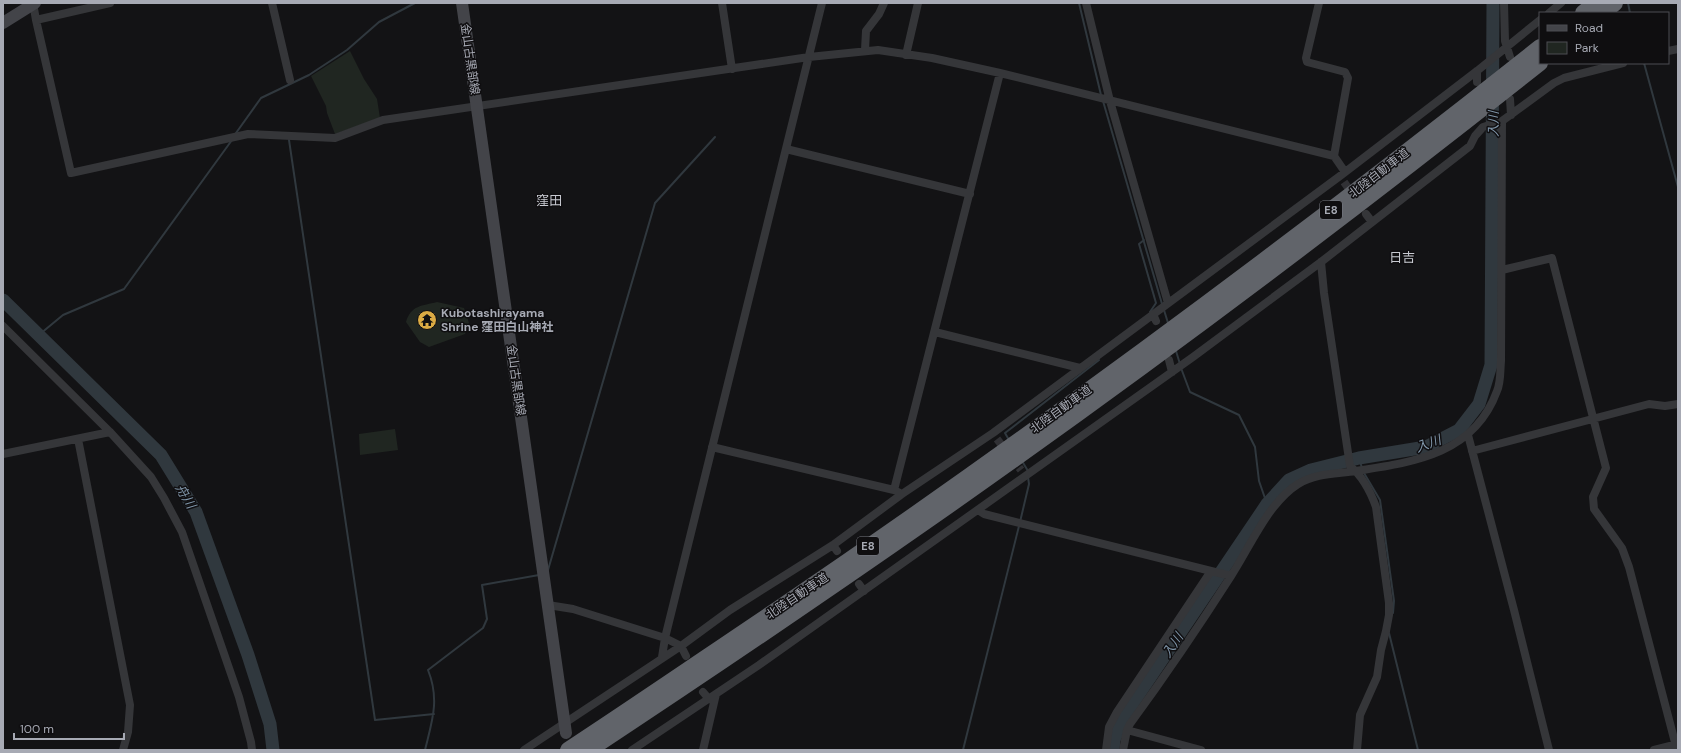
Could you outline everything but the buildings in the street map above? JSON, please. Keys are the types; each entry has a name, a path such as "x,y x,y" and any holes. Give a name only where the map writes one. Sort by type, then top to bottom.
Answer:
{"highway":[{"path":"1584,12 1595,3"},
{"path":"1604,12 1615,3"},
{"name":"北陸自動車道","path":"568,750 926,506 1162,336 1181,330 1369,196 1479,108 1539,48"},
{"name":"北陸自動車道","path":"1509,79 1539,64"},
{"name":"北陸自動車道","path":"589,750 926,522 1162,336"}],"main road":[{"path":"3,23 34,3"},
{"name":"金山古黒部線","path":"462,3 565,728"}],"street":[{"path":"34,3 36,20 71,173 248,134 335,138 383,120 865,50 878,50 932,58 1334,156"},
{"path":"36,20 110,3"},
{"path":"272,3 290,80"},
{"path":"722,3 732,69"},
{"path":"662,657 665,638 822,3"},
{"path":"865,50 866,31 879,14 884,3"},
{"path":"906,54 918,3"},
{"path":"1086,3 1110,101 1168,303 1162,336 1172,372"},
{"path":"1319,3 1306,58 1307,62 1345,72 1348,78 1334,156 1343,176"},
{"path":"1504,3 1504,49 1509,79 1511,115"},
{"path":"1550,12 1561,3"},
{"path":"1168,303 1343,176 1478,71 1539,21"},
{"path":"1478,71 1479,108 1483,127 1502,121 1554,83 1564,78 1619,64"},
{"path":"894,490 1000,74"},
{"path":"632,750 709,699 864,591 978,510 1023,473 1172,372 1321,262 1470,146 1479,108"},
{"path":"1123,750 1127,730 1231,576 1281,498 1298,484 1315,477 1353,469 1423,458 1453,446 1468,435 1487,414 1498,390 1501,361 1502,121"},
{"path":"786,149 970,194"},
{"path":"1366,214 1372,222"},
{"path":"1502,270 1552,258 1606,468 1593,497 1594,509 1622,548 1629,567 1677,746 1654,750"},
{"path":"1321,262 1346,449 1353,469 1372,497 1376,507 1389,602 1386,631 1381,650 1377,677 1360,715 1357,750"},
{"path":"3,326 110,432 151,477 164,498 182,532 239,697 252,750"},
{"path":"935,332 1080,368"},
{"path":"524,750 565,728 662,657 681,646 730,610 835,548 902,494 995,436 1080,368 1162,336"},
{"path":"1472,451 1649,404 1665,406 1678,404"},
{"path":"3,454 78,440 110,432"},
{"path":"1468,435 1549,750"},
{"path":"78,440 130,705 128,732 123,750"},
{"path":"712,447 894,490 902,494"},
{"path":"978,510 984,514 1231,576"},
{"path":"1106,750 1109,728 1117,712 1211,571"},
{"path":"859,584 864,591"},
{"path":"548,605 573,609 665,638 681,646 686,656"},
{"path":"703,692 709,699"},
{"path":"703,750 716,694"},
{"path":"1127,730 1201,750"}],"green space":[{"path":"350,51 364,79 377,99 380,118 335,134 326,106 311,76"},
{"path":"437,302 464,308 469,323 465,334 429,347 420,342 406,322 408,316 414,309"},
{"path":"395,429 398,450 360,455 359,434"}],"waterway":[{"path":"236,133 261,98 309,75 347,50 379,22 415,3"},
{"path":"1079,3 1101,95"},
{"name":"入川","path":"1113,750 1114,740 1124,716 1267,504 1289,480 1311,470 1359,458 1426,447 1459,430 1479,404 1491,365 1493,3"},
{"path":"1628,3 1630,12"},
{"path":"1644,64 1678,187"},
{"path":"1103,101 1162,304"},
{"path":"548,570 655,203 715,137"},
{"path":"40,334 63,315 124,289 232,140"},
{"path":"289,140 375,720 434,714"},
{"path":"1144,240 1139,244 1156,303 1150,312"},
{"name":"舟川","path":"3,300 161,455 196,512 248,655 270,724 273,750"},
{"path":"1164,310 1168,323"},
{"path":"1176,351 1180,364"},
{"path":"1009,440 1005,433 1099,360"},
{"path":"1181,368 1190,392 1239,415 1255,447 1259,481 1267,504"},
{"path":"1359,458 1362,468"},
{"path":"1022,461 1028,471"},
{"path":"1364,473 1380,500 1394,601 1393,613"},
{"path":"1020,522 1029,484 1028,477"},
{"path":"963,750 1019,526"},
{"path":"425,750 434,710 434,691 428,670 483,628 487,619 482,585 539,575"},
{"path":"1389,633 1418,750"}],"tunnel":[{"path":"1344,182 1353,195"},
{"path":"997,439 1021,470"}],"place":[{"name":"Kubotashirayama Shrine 窪田白山神社","path":"427,320"}],"district":[{"name":"窪田","path":"549,200"},
{"name":"日吉","path":"1402,257"}]}
